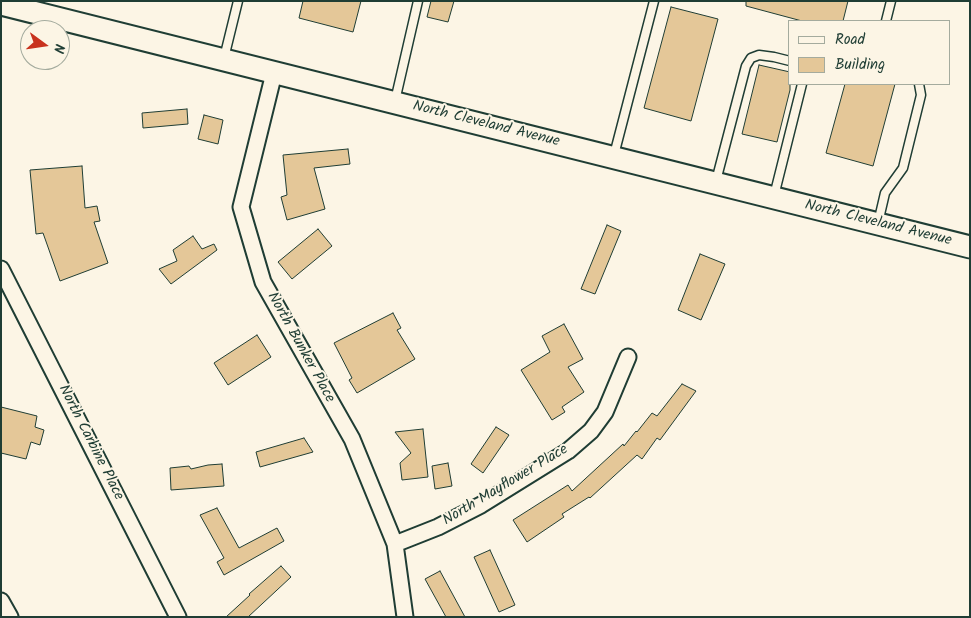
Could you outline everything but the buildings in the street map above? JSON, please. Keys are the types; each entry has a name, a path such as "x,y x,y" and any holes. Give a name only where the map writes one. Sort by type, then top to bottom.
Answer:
{"street":[{"name":"North Cleveland Avenue","path":"1,4 970,246"},
{"name":"North Bunker Place","path":"274,72 241,207 263,282 352,439 395,544 404,617"},
{"name":"North Carbine Place","path":"1,269 178,617"},
{"name":"North Mayflower Place","path":"395,544 438,527 481,505 568,451 591,431 605,412 628,357"},
{"path":"1,601 10,617"}],"lane":[{"path":"224,60 238,1"},
{"path":"395,102 418,1"},
{"path":"614,157 654,1"},
{"path":"886,20 890,1"},
{"path":"715,183 746,66 751,58 759,55 788,60"},
{"path":"774,198 802,85"},
{"path":"877,223 885,193 904,168 921,95 919,85"}]}
